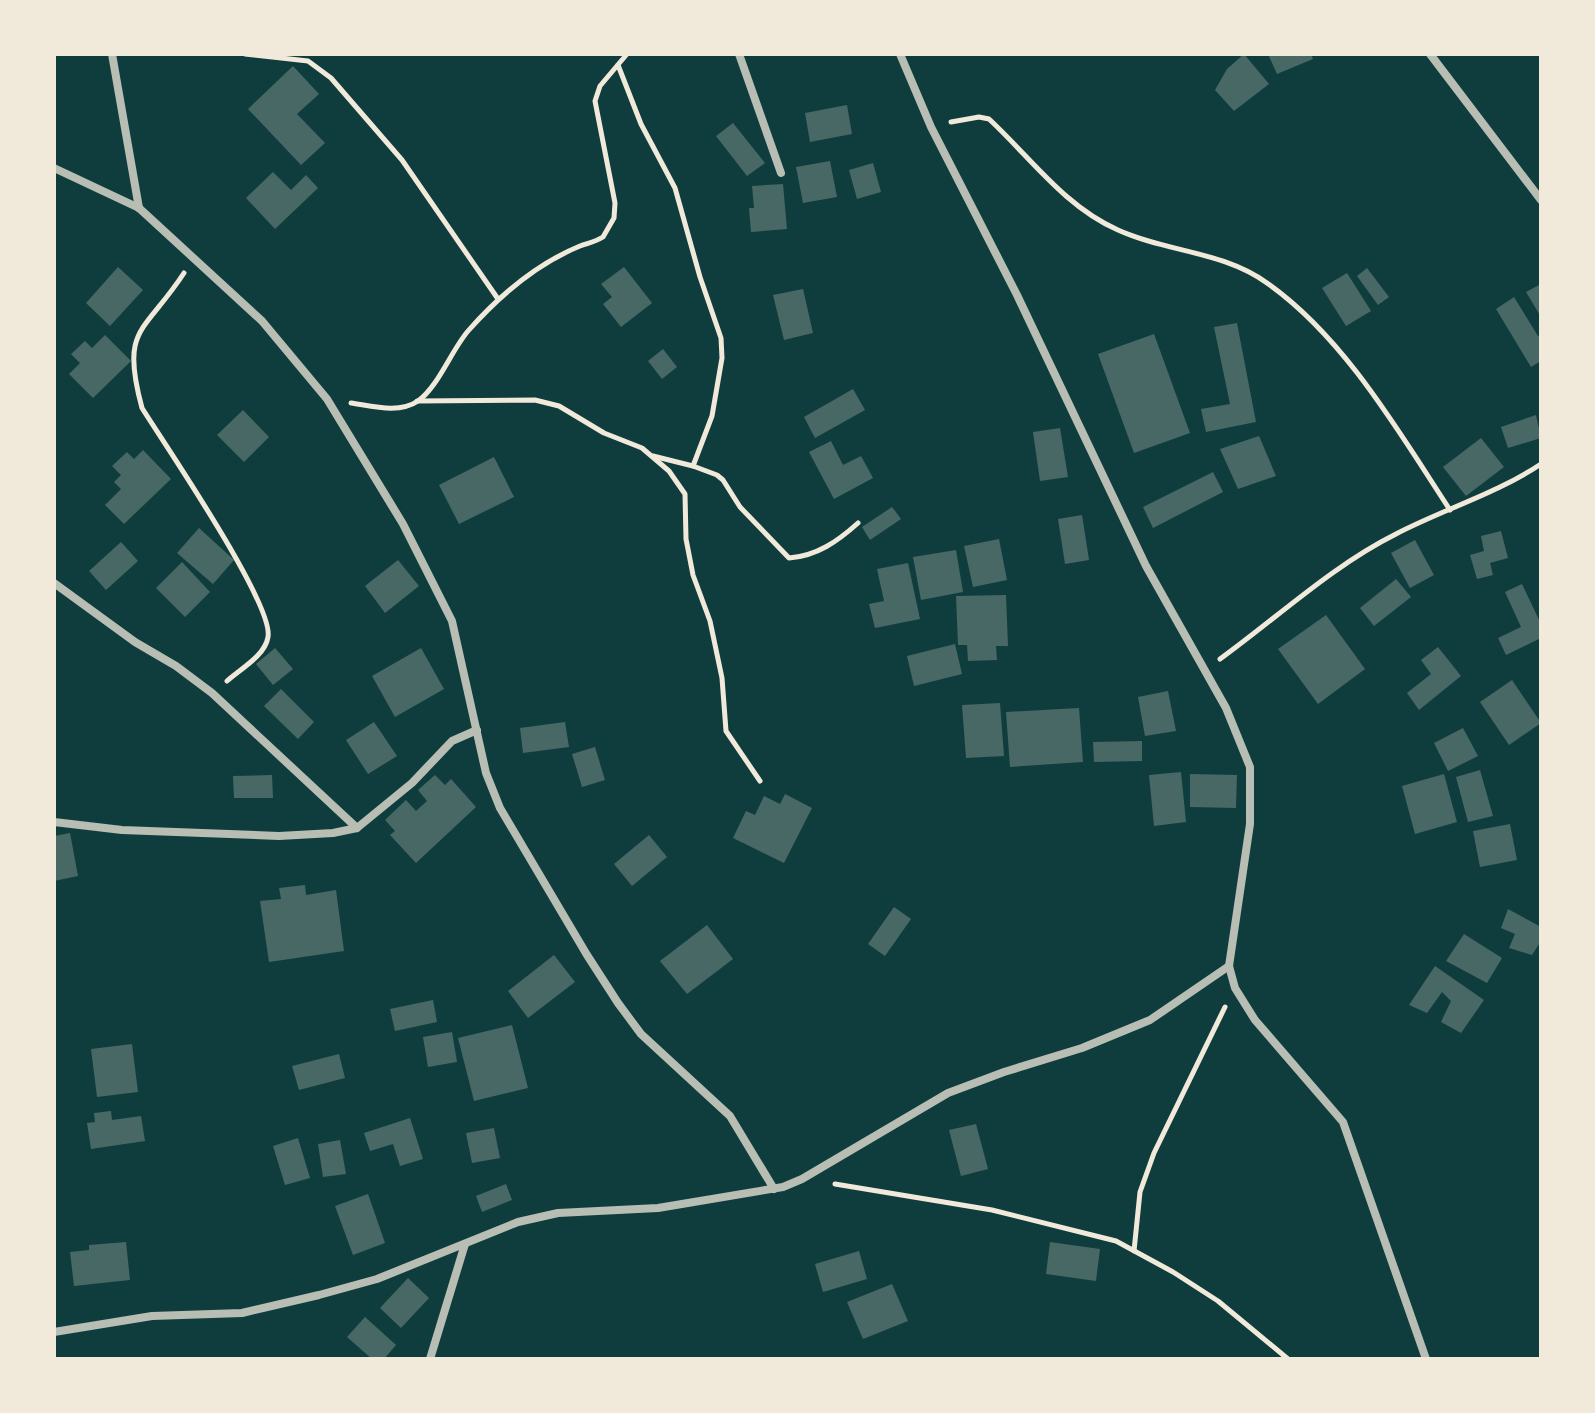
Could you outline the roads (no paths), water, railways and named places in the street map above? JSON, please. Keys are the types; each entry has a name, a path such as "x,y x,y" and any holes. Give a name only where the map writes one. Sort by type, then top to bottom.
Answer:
{"street":[{"path":"112,54 139,208"},
{"path":"739,54 781,173"},
{"path":"900,54 931,127 1017,295 1146,566 1206,669 1250,767 1250,824 1229,966 1235,988 1255,1020 1343,1122 1426,1359"},
{"path":"1430,54 1541,200"},
{"path":"54,168 139,208 262,321 327,399 403,524 447,610 465,670 486,773 500,808 587,955 641,1034 730,1116 774,1189"},
{"path":"54,583 212,693 357,828"},
{"path":"54,822 122,830 279,836 333,833 357,828 412,783 452,741 477,730"},
{"path":"54,1332 152,1316 242,1313 377,1279 518,1222 558,1213 658,1208 774,1189 802,1179 948,1093 1082,1048 1150,1020 1229,966"},
{"path":"430,1359 465,1244"}]}
